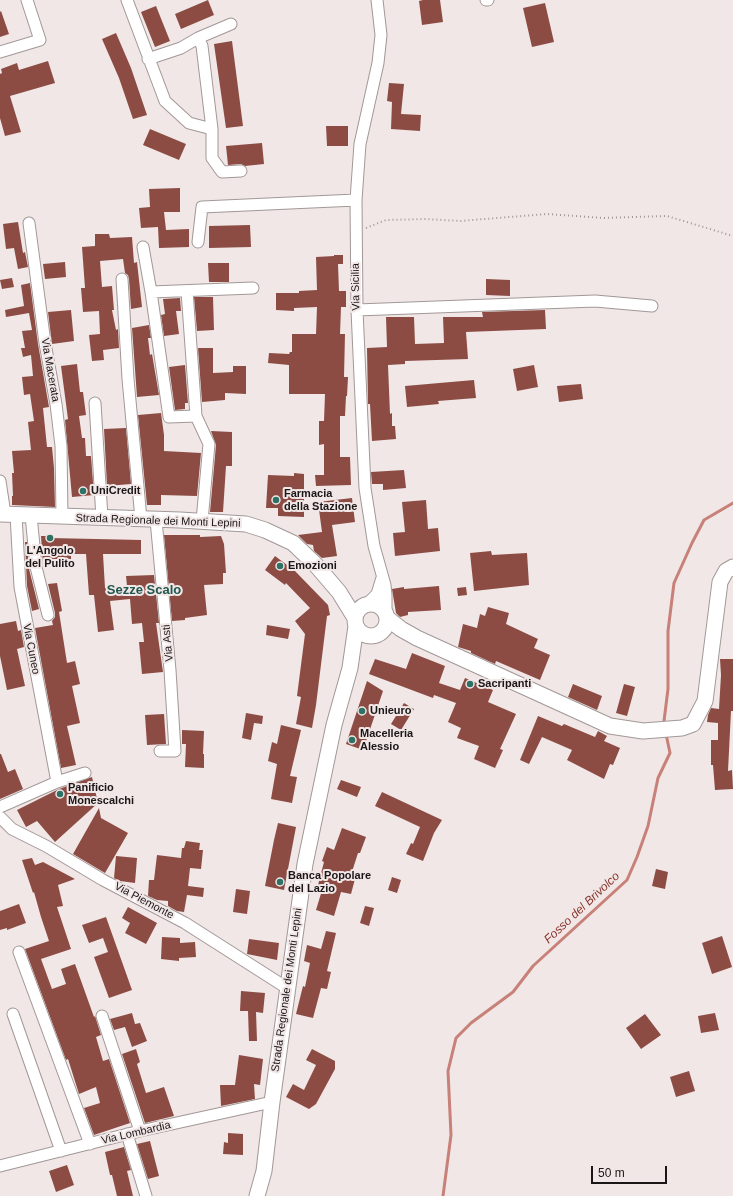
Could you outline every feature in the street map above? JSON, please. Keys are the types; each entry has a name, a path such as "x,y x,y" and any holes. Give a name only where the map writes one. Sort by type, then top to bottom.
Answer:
{"street":[{"path":"0,52 40,40 27,0"},
{"path":"127,0 165,101 190,123 212,129"},
{"name":"Via Sicilia","path":"377,0 381,35 378,63 360,144 356,200 356,310 365,488 374,546 386,595 386,616"},
{"path":"148,59 181,48 198,38 231,24"},
{"path":"198,38 202,46 212,129 212,158 222,172 241,171"},
{"path":"198,242 202,207 356,200"},
{"name":"Via Macerata","path":"30,223 44,343 56,404 61,446 62,517"},
{"path":"143,247 169,417 196,416"},
{"path":"122,279 128,379 148,520"},
{"path":"151,292 253,288"},
{"path":"187,291 196,416 209,444 202,521"},
{"path":"356,310 595,301 652,306"},
{"path":"95,404 102,518"},
{"name":"Via Cuneo","path":"0,480 57,782"},
{"name":"Strada Regionale dei Monti Lepini","path":"7,514 246,524 265,530 293,544 315,564 339,592 356,622 350,668 334,725 305,864 287,988 264,1171 257,1196"},
{"path":"31,515 36,567 48,615"},
{"name":"Via Asti","path":"148,520 170,670 175,751 160,751"},
{"path":"366,605 376,605 383,610 386,616 401,629 417,638 610,726 643,731 682,728 693,724 705,701 720,582 726,571 733,567"},
{"path":"382,576 379,590 374,598 358,610 356,622 362,633 366,635 417,638"},
{"name":"Strada Regionale dei Monti Lepini","path":"339,592 366,605"},
{"path":"376,635 386,626 386,616"},
{"name":"Strada Regionale dei Monti Lepini","path":"350,668 376,635"},
{"path":"0,807 57,782 85,773"},
{"name":"Via Piemonte","path":"0,817 12,829 46,846 103,880 185,923 287,988"},
{"path":"19,952 90,1144"},
{"path":"13,1014 61,1150"},
{"path":"102,1016 140,1131"},
{"name":"Via Lombardia","path":"0,1166 127,1134 272,1102"},
{"path":"127,1134 146,1196"}],"path":[{"path":"356,233 386,220 426,219 460,221 546,214 604,218 667,216 733,236"}],"building":[{"path":"208,0 214,15 181,29 175,14"},
{"path":"440,0 443,22 422,25 419,1"},
{"path":"545,3 554,42 532,47 523,8"},
{"path":"156,6 170,41 155,47 141,12"},
{"path":"1,11 9,34 0,37 0,12"},
{"path":"116,33 131,68 147,115 133,119 119,78 102,39"},
{"path":"232,41 243,126 226,128 214,44"},
{"path":"48,61 55,83 10,96 21,132 5,136 0,118 1,69 17,63 19,70"},
{"path":"389,83 404,84 401,114 421,115 420,131 391,129 392,102 387,101"},
{"path":"326,126 348,126 348,146 327,146"},
{"path":"150,129 186,144 179,160 143,145"},
{"path":"262,143 264,164 245,166 241,164 228,165 226,146"},
{"path":"180,188 180,212 164,212 166,230 189,229 189,247 159,248 158,227 141,228 139,208 150,207 149,189"},
{"path":"18,222 23,253 25,252 28,267 18,269 14,248 6,249 3,224"},
{"path":"250,225 251,247 209,248 209,226"},
{"path":"95,234 109,234 110,238 132,237 134,263 137,262 142,307 131,309 129,279 128,275 125,273 123,259 100,261 102,287 112,286 114,310 112,310 116,330 118,329 119,348 103,350 104,360 92,361 89,335 100,334 99,311 83,312 81,288 85,288 82,247 95,246"},
{"path":"343,255 343,264 338,264 339,291 346,291 346,307 341,307 340,334 345,334 344,377 348,377 345,416 340,416 340,457 350,457 351,485 316,486 315,475 324,475 324,444 319,445 319,421 324,421 325,394 289,394 289,365 268,363 269,353 289,354 292,352 292,334 316,334 317,307 294,308 294,311 276,310 276,293 299,293 299,291 317,290 316,257"},
{"path":"65,262 66,277 45,279 43,264"},
{"path":"208,263 229,263 229,282 209,282"},
{"path":"12,278 14,287 2,289 0,280"},
{"path":"486,279 510,280 510,296 486,295"},
{"path":"30,283 38,344 49,407 43,408 47,447 52,447 55,507 12,505 12,473 14,473 12,451 31,450 28,422 34,421 30,394 24,395 22,377 33,376 31,355 23,357 21,348 25,348 22,331 32,330 29,313 6,317 5,310 24,306 21,285"},
{"path":"194,297 213,297 214,330 197,331"},
{"path":"180,298 181,311 176,311 179,334 164,336 161,315 165,314 163,299"},
{"path":"71,310 74,341 52,344 48,312"},
{"path":"545,310 546,329 466,332 468,359 405,361 405,364 388,365 390,414 392,413 392,426 395,426 396,439 372,441 370,404 368,404 367,348 387,347 386,317 414,317 415,344 444,343 443,317 483,317 482,312"},
{"path":"149,325 151,338 148,338 150,355 152,354 159,395 137,397 132,328"},
{"path":"198,348 213,348 213,373 233,372 233,366 246,366 246,394 225,393 225,400 202,402"},
{"path":"77,364 80,392 83,392 86,415 79,416 82,438 85,438 86,456 91,456 94,495 72,497 65,420 68,419 61,366"},
{"path":"185,365 188,403 185,403 185,409 175,410 169,367"},
{"path":"534,365 538,387 517,391 513,369"},
{"path":"474,380 476,398 438,401 439,404 407,407 405,386"},
{"path":"581,384 583,399 559,402 557,386"},
{"path":"161,413 164,435 164,451 201,453 197,496 161,495 161,505 147,505 138,415"},
{"path":"126,428 131,484 107,486 104,429"},
{"path":"211,431 232,432 232,466 226,466 223,512 210,512 216,445"},
{"path":"404,470 406,488 383,490 383,484 372,484 371,472"},
{"path":"294,473 304,474 304,517 278,516 278,508 266,508 268,475 294,476"},
{"path":"352,498 355,522 332,525 337,556 322,558 314,551 313,545 307,544 298,535 322,532 318,502"},
{"path":"426,500 428,529 438,528 440,551 395,556 393,533 405,532 402,502"},
{"path":"164,535 200,535 200,537 221,536 224,544 226,573 223,573 223,584 204,585 207,615 185,618 185,620 172,621"},
{"path":"41,536 50,536 50,538 141,540 141,554 103,554 105,588 127,586 126,576 154,575 159,623 156,623 163,672 142,674 139,642 144,642 142,623 132,624 130,599 110,601 114,630 98,632 94,595 89,595 86,554 71,554 71,559 51,559 51,565 43,565"},
{"path":"25,542 27,542 29,569 39,609 32,611 27,586"},
{"path":"491,551 492,555 527,553 529,585 474,591 470,553"},
{"path":"275,556 295,571 328,605 330,615 327,616 312,728 296,724 301,697 297,696 305,634 295,621 310,608 286,583 285,585 265,570"},
{"path":"57,583 62,611 59,612 67,663 75,661 80,684 72,686 80,723 67,726 76,765 61,768 35,628 53,625 52,621 55,617 55,613 48,584"},
{"path":"439,586 441,610 408,612 408,615 400,617 396,613 392,589 404,587 404,589"},
{"path":"466,587 467,595 458,596 457,588"},
{"path":"488,607 509,613 506,624 538,639 534,648 550,655 540,680 496,661 495,664 471,653 471,651 458,647 463,624 477,628 480,614 485,616"},
{"path":"16,621 18,631 21,630 24,647 17,649 25,686 7,690 0,656 0,624"},
{"path":"267,625 290,629 288,639 266,635"},
{"path":"412,653 445,666 439,683 460,690 465,678 493,690 488,702 516,714 500,749 503,750 495,768 474,759 479,746 457,738 461,728 448,722 456,703 434,695 433,698 369,674 375,659 406,669"},
{"path":"720,659 733,659 733,711 731,711 728,771 732,770 733,789 715,790 713,765 711,765 711,740 718,740 718,723 707,722 711,708 719,709 721,675"},
{"path":"367,681 383,691 363,750 346,744"},
{"path":"573,684 602,696 597,710 568,697"},
{"path":"624,684 635,687 627,716 616,713"},
{"path":"404,703 414,709 401,730 391,724"},
{"path":"246,713 263,716 262,724 254,723 251,740 242,738"},
{"path":"164,714 166,744 147,745 145,715"},
{"path":"538,716 562,726 564,724 595,737 598,731 607,736 604,741 620,748 613,765 610,764 604,779 567,760 572,750 542,737 529,764 520,760"},
{"path":"281,725 301,730 290,776 297,777 292,803 271,799 277,764 268,761 272,742 277,744"},
{"path":"182,730 204,731 204,768 185,767 186,744 182,744"},
{"path":"0,754 8,772 15,769 23,789 0,799"},
{"path":"92,777 98,803 55,842 37,821 26,827 17,810 59,789"},
{"path":"341,780 361,787 357,797 337,789"},
{"path":"382,792 442,820 434,833 423,861 406,854 411,843 413,844 420,827 375,806"},
{"path":"99,808 101,818 128,833 105,873 73,854"},
{"path":"278,823 296,827 284,890 265,886"},
{"path":"342,828 366,837 360,853 358,853 350,878 355,879 351,894 341,892 334,916 316,910 323,887 318,885 324,862 322,861 327,847 334,850"},
{"path":"186,841 200,843 199,850 203,850 201,869 190,868 188,886 204,888 203,897 187,895 184,912 177,911 168,906 168,901 157,900 148,896 149,880 154,880 157,855 181,858 182,848 184,848"},
{"path":"116,856 137,858 135,883 120,881 114,878"},
{"path":"32,858 35,865 43,862 75,879 58,885 63,906 57,907 71,949 41,959 52,989 66,984 61,969 75,964 101,1035 96,1037 103,1061 109,1059 130,1123 94,1135 84,1108 100,1103 96,1087 79,1094 68,1059 66,1060 25,949 49,941 34,892 33,893 22,860"},
{"path":"656,869 668,872 665,889 652,886"},
{"path":"392,877 401,880 397,893 388,890"},
{"path":"236,889 250,891 247,914 233,912"},
{"path":"19,904 26,923 7,930 7,928 0,930 0,911"},
{"path":"365,906 374,908 369,926 360,923"},
{"path":"128,907 157,923 146,944 125,933 130,923 122,918"},
{"path":"106,917 132,990 109,998 94,957 108,952 103,938 89,943 82,925"},
{"path":"326,931 336,933 327,971 331,972 327,989 321,988 313,1018 296,1014 303,986 305,987 310,963 304,961 307,945 321,949"},
{"path":"722,936 732,967 712,974 702,943"},
{"path":"162,937 180,938 180,943 195,942 196,957 179,958 179,961 161,959"},
{"path":"249,939 279,943 277,960 247,954"},
{"path":"241,991 265,993 263,1013 256,1012 257,1041 249,1041 248,1011 240,1011"},
{"path":"132,1013 135,1024 140,1023 147,1041 132,1047 125,1027 114,1030 110,1019"},
{"path":"715,1013 719,1030 701,1033 698,1016"},
{"path":"645,1014 661,1035 641,1049 626,1028"},
{"path":"136,1049 140,1062 137,1064 146,1093 164,1087 174,1116 145,1123 122,1054"},
{"path":"312,1049 335,1061 335,1069 316,1104 309,1109 286,1097 293,1084 304,1090 316,1065 306,1060"},
{"path":"239,1055 263,1059 260,1085 254,1084 255,1099 221,1106 220,1085 235,1085"},
{"path":"689,1071 695,1091 676,1097 670,1077"},
{"path":"228,1133 243,1134 243,1155 223,1154 224,1142 228,1143"},
{"path":"150,1141 159,1176 148,1179 137,1144"},
{"path":"124,1147 131,1170 127,1171 133,1196 117,1196 112,1175 110,1175 105,1152"},
{"path":"67,1165 74,1185 56,1192 49,1171"}],"waterway":[{"name":"Fosso del Brivolco","path":"665,725 664,721 668,689 668,631 674,583 704,520 733,503"},
{"name":"Fosso del Brivolco","path":"443,1196 451,1135 448,1071 456,1038 471,1023 513,992 533,966 627,880 648,826 658,778 670,753 666,734"}],"place":[{"name":"UniCredit","path":"83,491"},
{"name":"Farmacia della Stazione","path":"276,500"},
{"name":"L'Angolo del Pulito","path":"50,538"},
{"name":"Emozioni","path":"280,566"},
{"name":"Sacripanti","path":"470,684"},
{"name":"Unieuro","path":"362,711"},
{"name":"Macelleria Alessio","path":"352,740"},
{"name":"Panificio Monescalchi","path":"60,794"},
{"name":"Banca Popolare del Lazio","path":"280,882"}],"district":[{"name":"Sezze Scalo","path":"144,590"}]}
